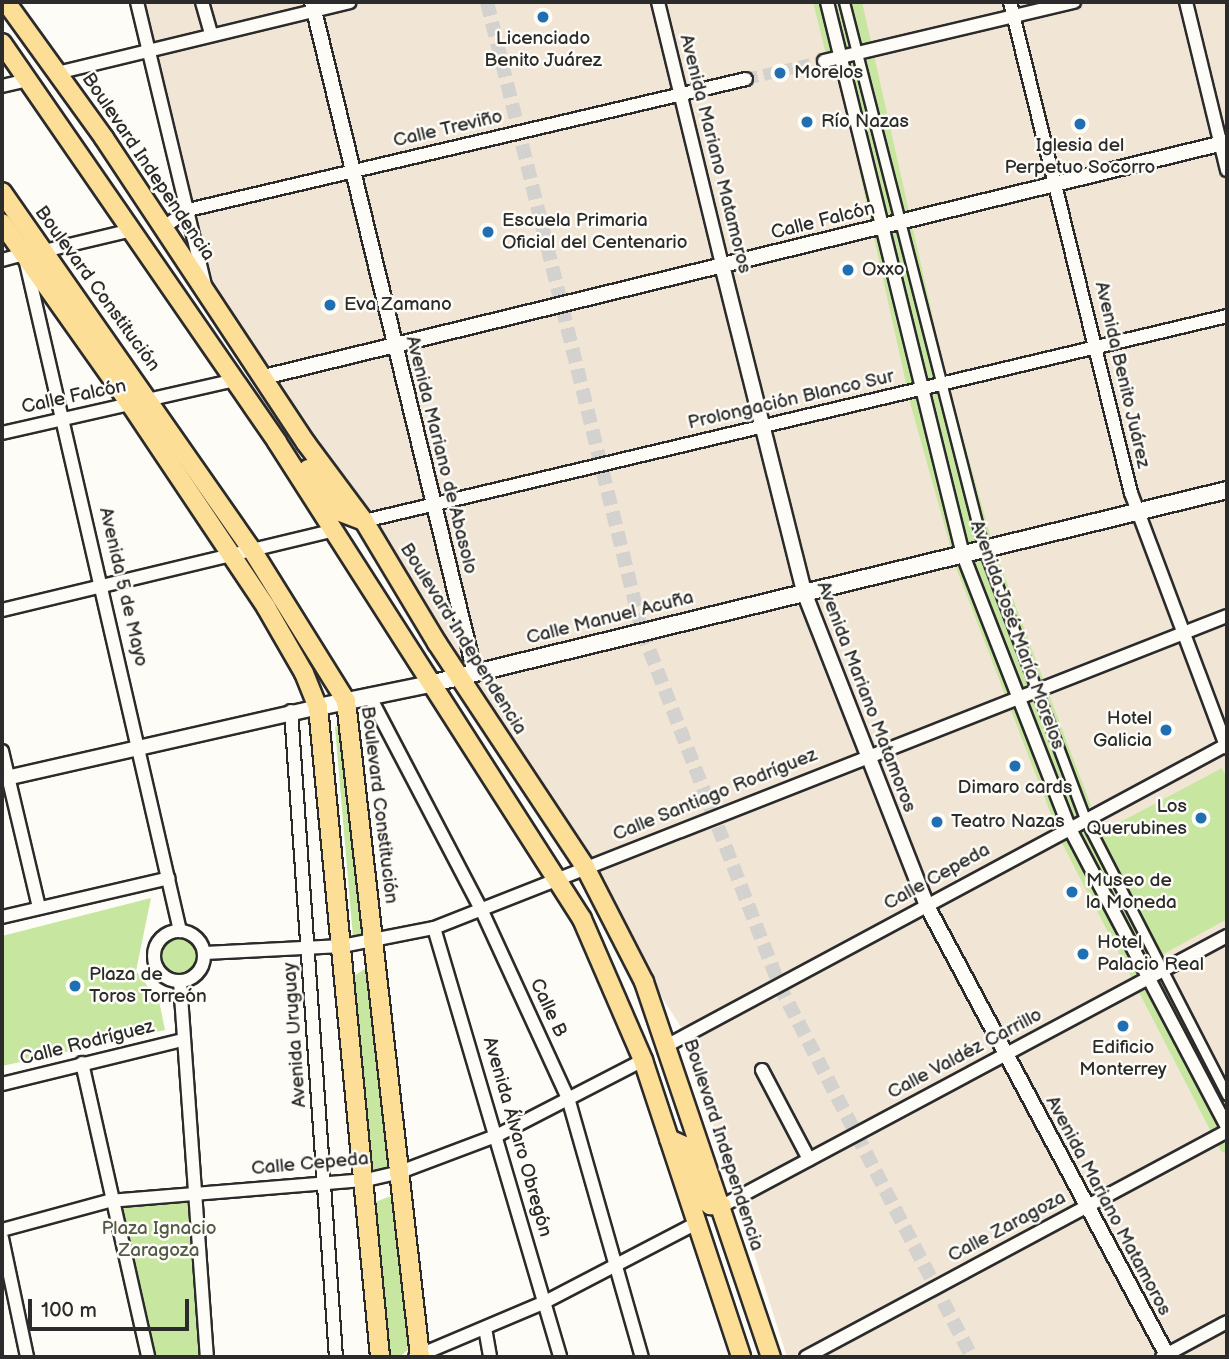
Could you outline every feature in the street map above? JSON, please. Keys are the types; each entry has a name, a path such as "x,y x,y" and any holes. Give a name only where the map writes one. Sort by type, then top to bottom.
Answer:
{"main road":[{"name":"Boulevard Independencia","path":"6,2 164,227 306,443 364,521 468,675 585,867 645,982 771,1357"},
{"path":"2,43 236,380 335,530 430,684 559,878 601,956 643,1060 741,1357"},
{"name":"Boulevard Constitución","path":"2,192 150,400 252,550 346,701 419,1357"},
{"name":"Boulevard Constitución","path":"2,223 131,405 230,555 304,673 318,707 366,1180 380,1357"},
{"path":"277,442 312,474 338,511 364,521"},
{"name":"Calle Manuel Acuña","path":"318,707 468,675 1227,490"},
{"path":"669,1139 685,1146 702,1198 710,1205 722,1206"}],"street":[{"path":"137,2 205,289"},
{"path":"202,2 211,34"},
{"path":"57,73 313,6 350,2"},
{"name":"Avenida Mariano Matamoros","path":"659,2 761,427 804,592 926,906 1004,1055 1088,1206 1165,1356"},
{"name":"Avenida José María Morelos","path":"827,2 963,555 1015,696 1070,829 1227,1129"},
{"name":"Avenida José María Morelos","path":"844,2 939,384 984,550 1034,689 1086,821 1161,971"},
{"name":"Avenida Benito Juárez","path":"1010,2 1138,512 1227,746"},
{"path":"824,61 1074,2"},
{"path":"1186,2 1224,143 1227,170"},
{"name":"Avenida Mariano de Abasolo","path":"313,6 434,504 468,675"},
{"name":"Calle Treviño","path":"164,227 188,210 746,79"},
{"path":"2,86 29,80"},
{"name":"Calle Falcón","path":"264,377 1224,143"},
{"path":"44,251 132,230"},
{"path":"2,260 24,254"},
{"name":"Avenida 5 de Mayo","path":"24,254 104,585 180,930"},
{"name":"Prolongación Blanco Sur","path":"364,521 1227,316"},
{"name":"Calle Falcón","path":"2,433 236,380"},
{"path":"2,610 335,530"},
{"name":"Calle Santiago Rodríguez","path":"205,953 342,946 433,928 1015,696 1227,616"},
{"name":"Calle B","path":"369,695 481,909 568,1098 642,1357"},
{"name":"Calle Manuel Acuña","path":"5,778 318,707"},
{"name":"Avenida Uruguay","path":"291,711 336,1357"},
{"name":"Calle Cepeda","path":"668,1045 1227,746"},
{"path":"2,751 5,778 39,907"},
{"path":"2,917 169,878"},
{"name":"Avenida Álvaro Obregón","path":"433,928 498,1135 560,1357"},
{"path":"180,930 196,937 205,953 201,970 180,982 164,977 153,956 159,941 180,930"},
{"name":"Calle Valdéz Carrillo","path":"722,1206 1227,936"},
{"path":"1161,971 1227,1095"},
{"path":"180,982 181,1040 207,1357"},
{"name":"Calle Rodríguez","path":"2,1084 181,1040"},
{"name":"Calle Cepeda","path":"2,1230 110,1201 366,1180 400,1172 498,1135 643,1060"},
{"path":"82,1063 110,1201 148,1357"},
{"path":"762,1070 809,1159"},
{"name":"Calle Zaragoza","path":"806,1357 1227,1129"},
{"path":"419,1357 545,1302 697,1223"},
{"path":"2,1238 27,1357"},
{"path":"1165,1356 1227,1322"},
{"path":"485,1328 490,1357"}],"shaded area":[{"path":"140,2 1227,2 1227,1357 787,1357 683,1030 211,296"}],"green space":[{"path":"813,2 862,2 946,376 993,546 1091,806 1085,809 1098,834 1222,768 1227,778 1227,919 1162,955 1227,1081 1227,1154 1221,1151 1062,843 957,570 911,406 839,78 826,54"},
{"path":"341,725 364,932 353,937 335,727"},
{"name":"Plaza de Toros Torreón","path":"151,898 136,971 159,1001 165,1030 2,1066 2,936"},
{"path":"179,936 194,942 200,957 194,972 179,978 164,972 158,957 164,942"},
{"path":"366,968 377,998 391,1164 376,1172 369,1169 354,976"},
{"name":"Plaza Ignacio Zaragoza","path":"195,1193 206,1357 148,1357 110,1201"},
{"path":"391,1196 395,1200 408,1350 399,1357 384,1357 373,1203"}],"tunnel":[{"path":"487,2 642,631 779,985 972,1357"},
{"path":"746,79 824,61"}],"place":[{"name":"Licenciado Benito Juárez","path":"543,17"},
{"name":"Morelos","path":"780,73"},
{"name":"Río Nazas","path":"807,122"},
{"name":"Iglesia del Perpetuo Socorro","path":"1080,124"},
{"name":"Escuela Primaria Oficial del Centenario","path":"488,232"},
{"name":"Oxxo","path":"848,270"},
{"name":"Eva Zamano","path":"330,305"},
{"name":"Hotel Galicia","path":"1166,730"},
{"name":"Dimaro cards","path":"1015,766"},
{"name":"Los Querubines","path":"1201,818"},
{"name":"Teatro Nazas","path":"937,822"},
{"name":"Museo de la Moneda","path":"1072,892"},
{"name":"Hotel Palacio Real","path":"1083,954"},
{"name":"Plaza de Toros Torreón","path":"75,986"},
{"name":"Edificio Monterrey","path":"1123,1026"}]}
